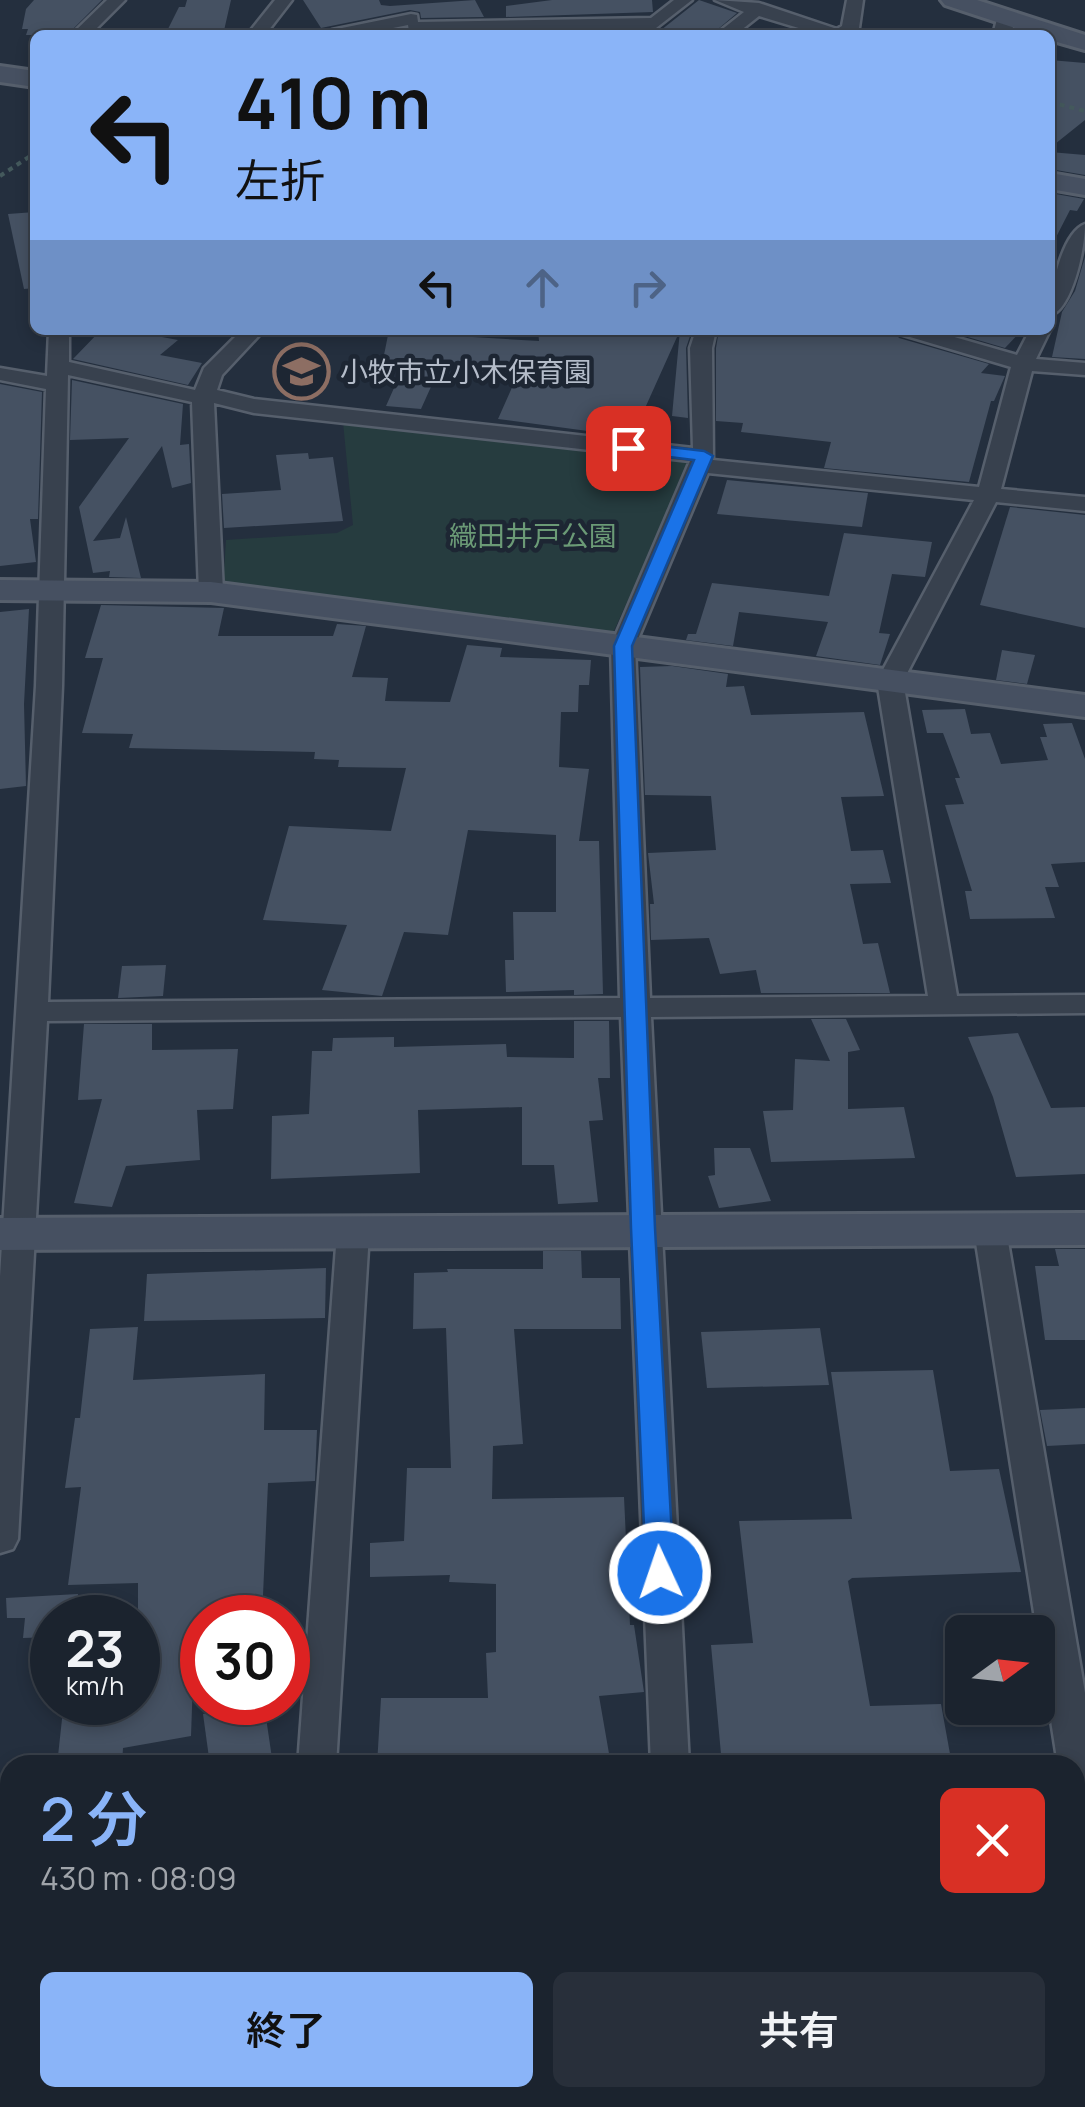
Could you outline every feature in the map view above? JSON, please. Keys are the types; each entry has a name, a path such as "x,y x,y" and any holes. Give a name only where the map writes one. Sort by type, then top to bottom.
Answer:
{"street":[{"path":"85,30 117,0"},
{"path":"260,30 284,0"},
{"path":"416,27 417,0"},
{"path":"384,30 656,24 684,0"},
{"path":"724,0 824,30"},
{"path":"847,30 855,0"},
{"path":"953,0 1004,27"},
{"path":"985,0 1085,32"},
{"path":"731,30 760,8"},
{"path":"1055,37 1085,43"},
{"path":"0,74 30,78"},
{"path":"1055,182 1085,187"},
{"path":"1058,278 1084,235"},
{"path":"0,1539 8,1234 34,1012 58,335"},
{"path":"211,592 204,396 212,373 249,335"},
{"path":"669,1755 643,1228 623,646 703,461 701,348 705,335"},
{"path":"924,335 1024,364 1085,369"},
{"path":"944,1005 890,681 988,496 1024,364 1038,335"},
{"path":"0,374 56,375 254,406 988,496 1085,504"},
{"path":"0,590 211,592 1085,706"},
{"path":"34,1012 1085,1004"},
{"path":"8,1234 643,1228 1085,1229"},
{"path":"990,1230 1076,1755"},
{"path":"318,1755 353,1233"}],"path":[{"path":"1055,103 1085,111"},
{"path":"0,176 30,156"}],"green space":[{"name":"織田井戸公園","path":"343,422 692,461 611,637 223,588 226,540 337,533 353,525"}],"building":[{"path":"34,0 102,0 72,30 30,30 30,35 26,35 28,29 22,29 26,9"},
{"path":"187,0 231,0 224,30 168,30 179,7 185,7"},
{"path":"303,0 379,0 381,5 390,6 475,0 484,17 421,18 420,12 410,10 321,28"},
{"path":"552,0 652,0 653,12 506,17 506,6"},
{"path":"699,0 737,13 717,30 661,30"},
{"path":"1055,60 1085,63 1085,120 1055,144"},
{"path":"1055,152 1085,155 1085,175 1055,170"},
{"path":"1055,194 1084,199 1077,211 1070,210 1055,239"},
{"path":"30,212 30,288 24,289 8,214"},
{"path":"1085,257 1085,359 1052,357 1062,312 1075,291"},
{"path":"96,335 152,335 178,340 160,355 202,363 188,385 73,359"},
{"path":"388,335 539,341 538,335 677,337 632,437 498,419 518,374 439,369 421,409 386,406 402,370 381,370"},
{"path":"680,335 690,335 686,348 688,418 672,416"},
{"path":"718,335 897,335 989,364 981,373 1005,376 991,401 969,482 824,468 831,442 741,432 743,423 716,421"},
{"path":"961,335 1017,335 1005,348"},
{"path":"72,380 183,404 180,445 189,444 191,483 172,488 162,446 93,541 120,538 126,517 141,578 109,577 110,571 93,573 79,507 129,438 70,440"},
{"path":"0,384 42,392 38,519 30,519 36,562 0,566"},
{"path":"308,453 309,459 333,457 343,521 224,528 222,494 281,490 276,455"},
{"path":"727,480 868,493 862,527 717,514"},
{"path":"1010,507 1085,515 1085,628 980,605"},
{"path":"844,533 932,542 925,577 892,574 879,633 890,634 880,665 816,656 828,622 739,612 733,646 686,640 688,634 696,634 712,583 829,596"},
{"path":"101,605 224,608 218,636 333,636 337,624 366,626 352,677 388,678 385,701 450,702 467,645 502,648 500,657 591,660 589,685 579,685 578,712 561,712 559,767 589,769 579,841 599,841 603,994 574,995 574,990 506,992 505,960 514,960 513,912 556,912 556,835 468,830 448,935 404,932 382,996 322,990 347,925 263,920 289,826 391,831 406,768 338,767 339,760 314,759 315,752 129,748 133,734 82,733 103,658 85,658"},
{"path":"29,609 24,704 26,786 0,789 0,612"},
{"path":"1002,650 1035,655 1027,684 996,680"},
{"path":"672,666 728,674 726,687 744,686 751,715 864,712 884,796 841,797 851,851 883,850 891,883 850,884 863,944 878,943 890,993 761,993 756,970 720,974 709,938 651,940 650,904 654,904 648,853 716,850 711,796 645,795 640,667"},
{"path":"965,709 971,734 990,733 1001,764 1048,760 1040,737 1047,737 1043,724 1072,723 1085,759 1085,862 1051,864 1059,887 1045,887 1055,918 970,919 965,891 972,891 945,805 964,804 955,778 960,778 943,733 927,733 922,710"},
{"path":"166,965 163,996 118,998 122,966"},
{"path":"811,1019 846,1019 860,1050 848,1052 848,1109 904,1107 915,1158 771,1162 763,1111 793,1110 795,1059 830,1061"},
{"path":"574,1021 609,1021 610,1078 598,1078 603,1120 589,1121 598,1202 558,1204 554,1165 522,1165 522,1107 418,1110 420,1173 271,1179 272,1116 309,1114 312,1051 332,1051 333,1038 394,1037 394,1047 506,1044 507,1057 574,1058"},
{"path":"84,1024 152,1024 152,1050 238,1049 233,1109 197,1110 200,1160 126,1166 112,1207 74,1203 102,1099 78,1100"},
{"path":"1018,1033 1051,1108 1085,1107 1085,1174 1016,1177 993,1097 968,1037"},
{"path":"714,1148 750,1148 771,1201 719,1208 708,1176 715,1175"},
{"path":"1055,1249 1085,1249 1085,1340 1045,1340 1035,1266 1059,1266"},
{"path":"543,1251 581,1251 582,1278 620,1278 621,1329 514,1329 523,1444 493,1446 492,1499 624,1497 630,1625 634,1625 644,1692 599,1696 609,1755 378,1755 381,1698 488,1698 486,1653 496,1652 496,1584 449,1582 450,1575 370,1577 370,1543 404,1541 407,1468 451,1468 446,1328 413,1329 414,1273 543,1269"},
{"path":"326,1268 325,1318 144,1321 147,1274"},
{"path":"138,1327 133,1380 265,1374 264,1430 317,1430 315,1481 268,1483 263,1595 180,1595 180,1725 191,1725 191,1736 123,1748 123,1755 58,1755 61,1725 160,1725 160,1595 138,1595 138,1583 68,1585 81,1487 65,1488 75,1418 80,1418 90,1329"},
{"path":"820,1328 829,1385 707,1388 701,1332"},
{"path":"933,1370 950,1471 999,1469 1021,1572 848,1581 870,1706 941,1704 950,1755 721,1755 711,1645 753,1643 739,1521 852,1519 831,1372"},
{"path":"1085,1408 1085,1444 1047,1446 1040,1410"},
{"path":"30,1597 30,1638 23,1638 25,1618 7,1618 6,1598"},
{"path":"205,1725 267,1725 272,1755 209,1755"}],"place":[{"name":"小牧市立小木保育園","path":"301,371"}],"route":[{"path":"628,448 704,456 623,646 643,1228 660,1573"}]}
